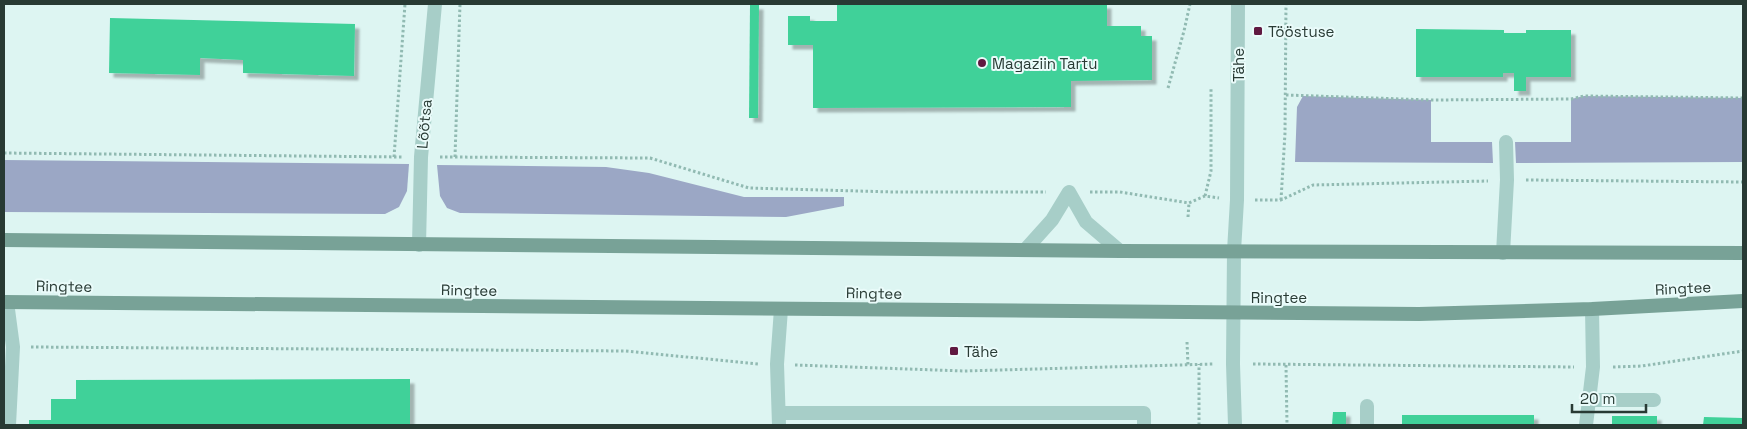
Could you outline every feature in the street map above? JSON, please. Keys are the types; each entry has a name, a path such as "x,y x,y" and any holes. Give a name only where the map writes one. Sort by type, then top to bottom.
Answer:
{"main road":[{"path":"4,240 1120,251 1307,250 1503,253 1743,253"},
{"name":"Ringtee","path":"5,302 1419,314 1743,302"}],"street":[{"name":"Lõõtsa","path":"419,245 421,157 435,4"},
{"name":"Tähe","path":"1235,425 1233,364 1234,251 1238,200 1238,4"},
{"path":"1503,253 1507,180 1506,142"},
{"path":"1025,250 1052,220 1069,192 1086,222 1120,251"},
{"path":"5,302 13,347 9,425"},
{"path":"781,309 777,364 779,419 1144,413 1144,425"},
{"path":"1586,425 1593,367 1592,309"},
{"path":"1590,400 1654,400"},
{"path":"1367,406 1367,425"}],"path":[{"path":"394,157 405,4"},
{"path":"455,158 460,4"},
{"path":"1168,88 1190,4"},
{"path":"1281,200 1286,96 1286,4"},
{"path":"1205,196 1211,172 1211,87"},
{"path":"1286,96 1430,100 1571,99 1584,96 1743,98"},
{"path":"4,153 455,158 650,158 748,188 894,192 1120,192 1189,204 1205,196 1238,200 1281,200 1313,185 1507,180 1743,182"},
{"path":"1188,218 1189,204"},
{"path":"1186,342 1188,365"},
{"path":"13,347 625,351 745,364 964,371 1199,364 1642,366 1743,351"},
{"path":"1199,364 1199,425"},
{"path":"1286,365 1286,425"}],"shaded area":[{"path":"1303,96 1431,100 1431,142 1492,142 1493,163 1295,162 1297,107"},
{"path":"1584,96 1743,98 1743,162 1516,163 1515,142 1571,142 1571,99"},
{"path":"4,160 409,164 407,191 399,207 385,214 4,212"},
{"path":"437,165 606,167 649,173 744,197 844,197 844,206 786,217 460,213 447,208 440,196"}],"building":[{"name":"Magaziin Tartu","path":"837,4 1107,4 1107,26 1141,26 1141,36 1152,36 1152,80 1071,81 1071,107 813,108 813,45 788,45 788,16 810,16 810,21 837,21"},
{"path":"750,5 759,5 758,118 749,118"},
{"path":"110,18 355,24 354,76 243,73 243,60 200,58 200,75 109,73"},
{"path":"1416,29 1504,30 1504,33 1526,33 1526,30 1571,30 1571,77 1526,77 1526,91 1514,91 1514,73 1503,73 1503,77 1416,77"},
{"path":"410,379 410,425 29,425 29,420 51,420 51,399 76,399 76,380"},
{"path":"1333,412 1346,412 1346,425 1332,425"},
{"path":"1402,415 1534,415 1534,425 1402,425"},
{"path":"1612,416 1657,416 1657,425 1612,425"},
{"path":"1704,417 1743,418 1743,425 1703,425"}],"place":[{"name":"Tööstuse","path":"1258,31"},
{"name":"Magaziin Tartu","path":"982,63"},
{"name":"Tähe","path":"954,351"}]}
